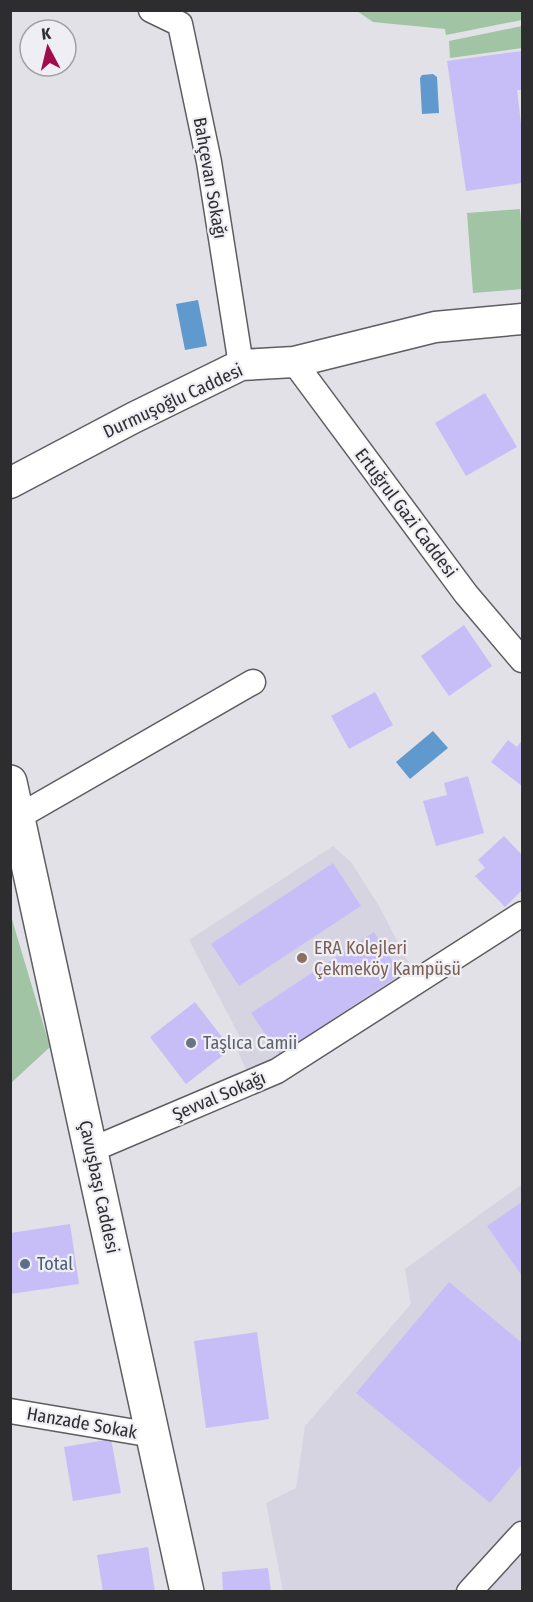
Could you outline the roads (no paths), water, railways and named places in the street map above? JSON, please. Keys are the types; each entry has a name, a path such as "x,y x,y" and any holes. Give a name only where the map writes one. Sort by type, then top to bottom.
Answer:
{"main road":[{"name":"Çavuşbaşı Caddesi","path":"10,782 187,1592"}],"street":[{"name":"Bahçevan Sokağı","path":"152,10 180,24 209,162 241,365"},
{"name":"Durmuşoğlu Caddesi","path":"10,483 133,418 241,365 294,362 435,327 522,319"},
{"name":"Ertuğrul Gazi Caddesi","path":"294,362 466,594 522,660"},
{"path":"18,817 253,682"},
{"name":"Şevval Sokağı","path":"91,1150 277,1071 522,914"},
{"name":"Hanzade Sokak","path":"10,1411 153,1435"},
{"path":"469,1592 522,1534"}],"water":[{"path":"433,74 437,77 439,113 422,114 420,78 422,75"},
{"path":"198,300 207,346 185,350 176,304"},
{"path":"433,731 448,748 410,779 396,762"}],"place":[{"name":"ERA Kolejleri Çekmeköy Kampüsü","path":"302,958"},
{"name":"Taşlıca Camii","path":"191,1043"},
{"name":"Total","path":"25,1264"}]}
